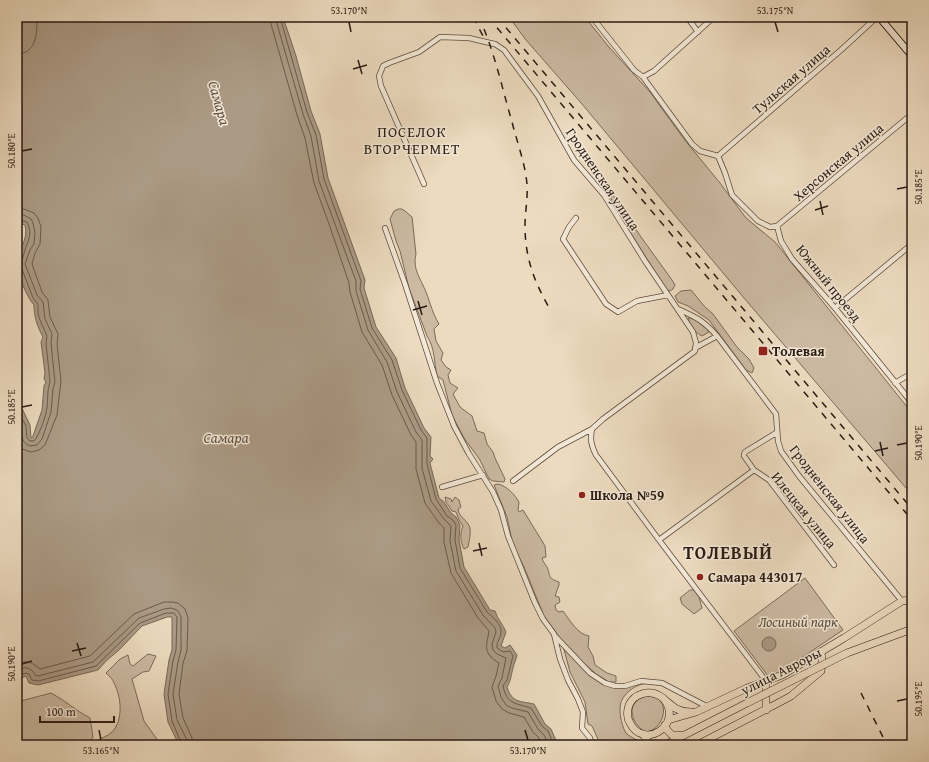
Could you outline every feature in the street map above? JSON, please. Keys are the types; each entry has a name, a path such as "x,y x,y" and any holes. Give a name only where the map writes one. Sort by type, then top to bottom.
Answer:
{"main road":[{"path":"878,17 911,53"},
{"path":"696,712 676,709 658,695 646,693 636,697 629,705 627,713 630,724 636,731 648,735 657,733 667,723 696,712 708,707 747,688 788,672 902,601 912,600"},
{"name":"улица Авроры","path":"665,745 674,742 847,652 912,629"},
{"path":"697,745 791,696 821,671 821,652"},
{"path":"766,681 766,710"},
{"path":"663,698 669,710 667,730 672,734 686,735"},
{"path":"643,734 647,740 647,745"}],"street":[{"path":"592,17 634,70 643,77 692,144 700,151 718,156 732,195 758,221 770,227 777,226"},
{"path":"687,17 698,32"},
{"path":"643,77 654,71 714,17"},
{"name":"Тульская улица","path":"718,156 878,17"},
{"name":"Гродненская улица","path":"424,184 381,86 379,76 383,66 389,62 419,52 440,37 469,38 495,44 504,50 538,96 574,160 604,195 645,261 693,332 696,348"},
{"name":"Херсонская улица","path":"777,226 912,114"},
{"path":"576,218 569,227 563,239 606,304 618,312 637,302 668,295"},
{"name":"Южный проезд","path":"777,226 781,241 792,259 912,403"},
{"path":"385,228 406,284 437,383 454,426 493,492 501,510 508,536 543,619 554,634 590,673 605,683 615,686 625,686 642,681 662,683 708,707"},
{"path":"834,308 912,244"},
{"name":"Гродненская улица","path":"677,309 707,324 717,336 776,414 776,433 781,450 799,476 902,601"},
{"path":"514,481 558,448 592,429 603,419 695,351 696,348 717,336"},
{"path":"896,383 912,373"},
{"path":"592,429 590,438 596,455 766,681"},
{"path":"659,540 754,470 744,454 776,433"},
{"name":"Илецкая улица","path":"754,470 768,480 834,565"},
{"path":"442,487 483,475"},
{"path":"554,634 565,673 583,712 582,728 590,738 592,745"}],"green space":[{"path":"509,17 585,17 608,46 650,92 684,139 746,218 775,242 912,413 912,495 744,298 582,104 526,40"},
{"path":"604,186 610,190 672,280 675,285 670,291 666,289 625,224"},
{"path":"402,209 412,217 416,269 439,324 434,329 436,341 443,353 441,360 446,367 451,370 448,375 450,383 458,388 453,394 460,407 472,416 477,431 484,433 487,444 493,452 505,479 504,482 489,479 480,460 464,438 452,415 443,380 437,376 432,345 427,336 409,288 390,219 394,211"},
{"path":"691,290 713,314 737,347 749,359 754,368 752,373 746,370 709,320 688,306 678,302 675,296 681,291"},
{"path":"688,318 700,322 709,332 702,336 699,335 693,328"},
{"path":"498,484 507,488 515,496 519,502 519,512 523,510 545,546 546,557 542,559 551,578 559,582 555,596 559,597 560,602 555,605 556,610 559,612 563,611 581,633 589,636 588,647 593,656 595,665 607,673 616,676 616,682 609,682 596,674 584,663 560,638 544,616 524,567 513,545 507,517 494,485"},
{"path":"445,497 451,499 452,502 455,497 459,500 461,507 458,509 459,512 469,525 470,535 468,547 464,549 461,538 463,526 456,512 452,511 446,502"},
{"name":"Лосиный парк","path":"805,578 843,630 779,673 768,676 734,631"},
{"path":"690,590 694,590 699,597 702,608 694,614 682,604 680,598"},
{"path":"562,642 591,676 605,685 617,686 653,681 658,685 649,683 634,687 621,701 620,716 624,730 627,734 637,740 632,745 595,745 598,739 592,726 588,724 585,702 570,672"},
{"path":"148,654 156,656 149,671 143,672 132,679 144,721 161,745 95,745 96,741 112,732 116,727 120,715 120,701 116,688 113,680 106,673 120,659 128,655 130,664 133,666"},
{"path":"51,693 90,718 93,737 88,745 17,745 17,702"},
{"path":"647,696 655,698 661,702 663,714 661,721 657,726 652,730 645,732 636,723 632,712 636,702 640,698"}],"water":[{"name":"Самара","path":"22,17 283,17 296,56 311,111 320,134 328,178 365,280 364,288 376,327 396,358 405,388 424,428 431,437 430,456 433,459 430,463 439,498 456,517 460,525 459,540 464,567 490,610 495,611 505,629 506,632 501,646 505,648 510,645 517,655 507,687 514,699 521,702 534,704 545,724 551,729 558,745 179,745 168,722 164,694 172,650 172,617 167,617 142,626 98,670 38,685 29,683 26,676 17,680 17,398 30,425 31,438 42,410 44,386 46,382 44,379 45,373 41,342 43,337 36,321 34,305 23,286 17,265 26,231 25,225 17,222 17,43 22,32"},
{"path":"766,637 772,637 776,641 776,647 772,651 766,651 762,647 762,641"}],"railway":[{"path":"473,17 483,36"},
{"path":"488,17 912,520"},
{"path":"497,17 912,509"},
{"path":"484,29 496,63 525,168 527,184 525,237 529,259 539,289 550,309"},
{"path":"861,693 887,745"}],"place":[{"name":"Толевая","path":"763,351"},
{"name":"Школа №59","path":"582,495"},
{"name":"Самара 443017","path":"700,577"}],"district":[{"name":"ПОСЕЛОК ВТОРЧЕРМЕТ","path":"412,140"},
{"name":"ТОЛЕВЫЙ","path":"728,553"}]}
